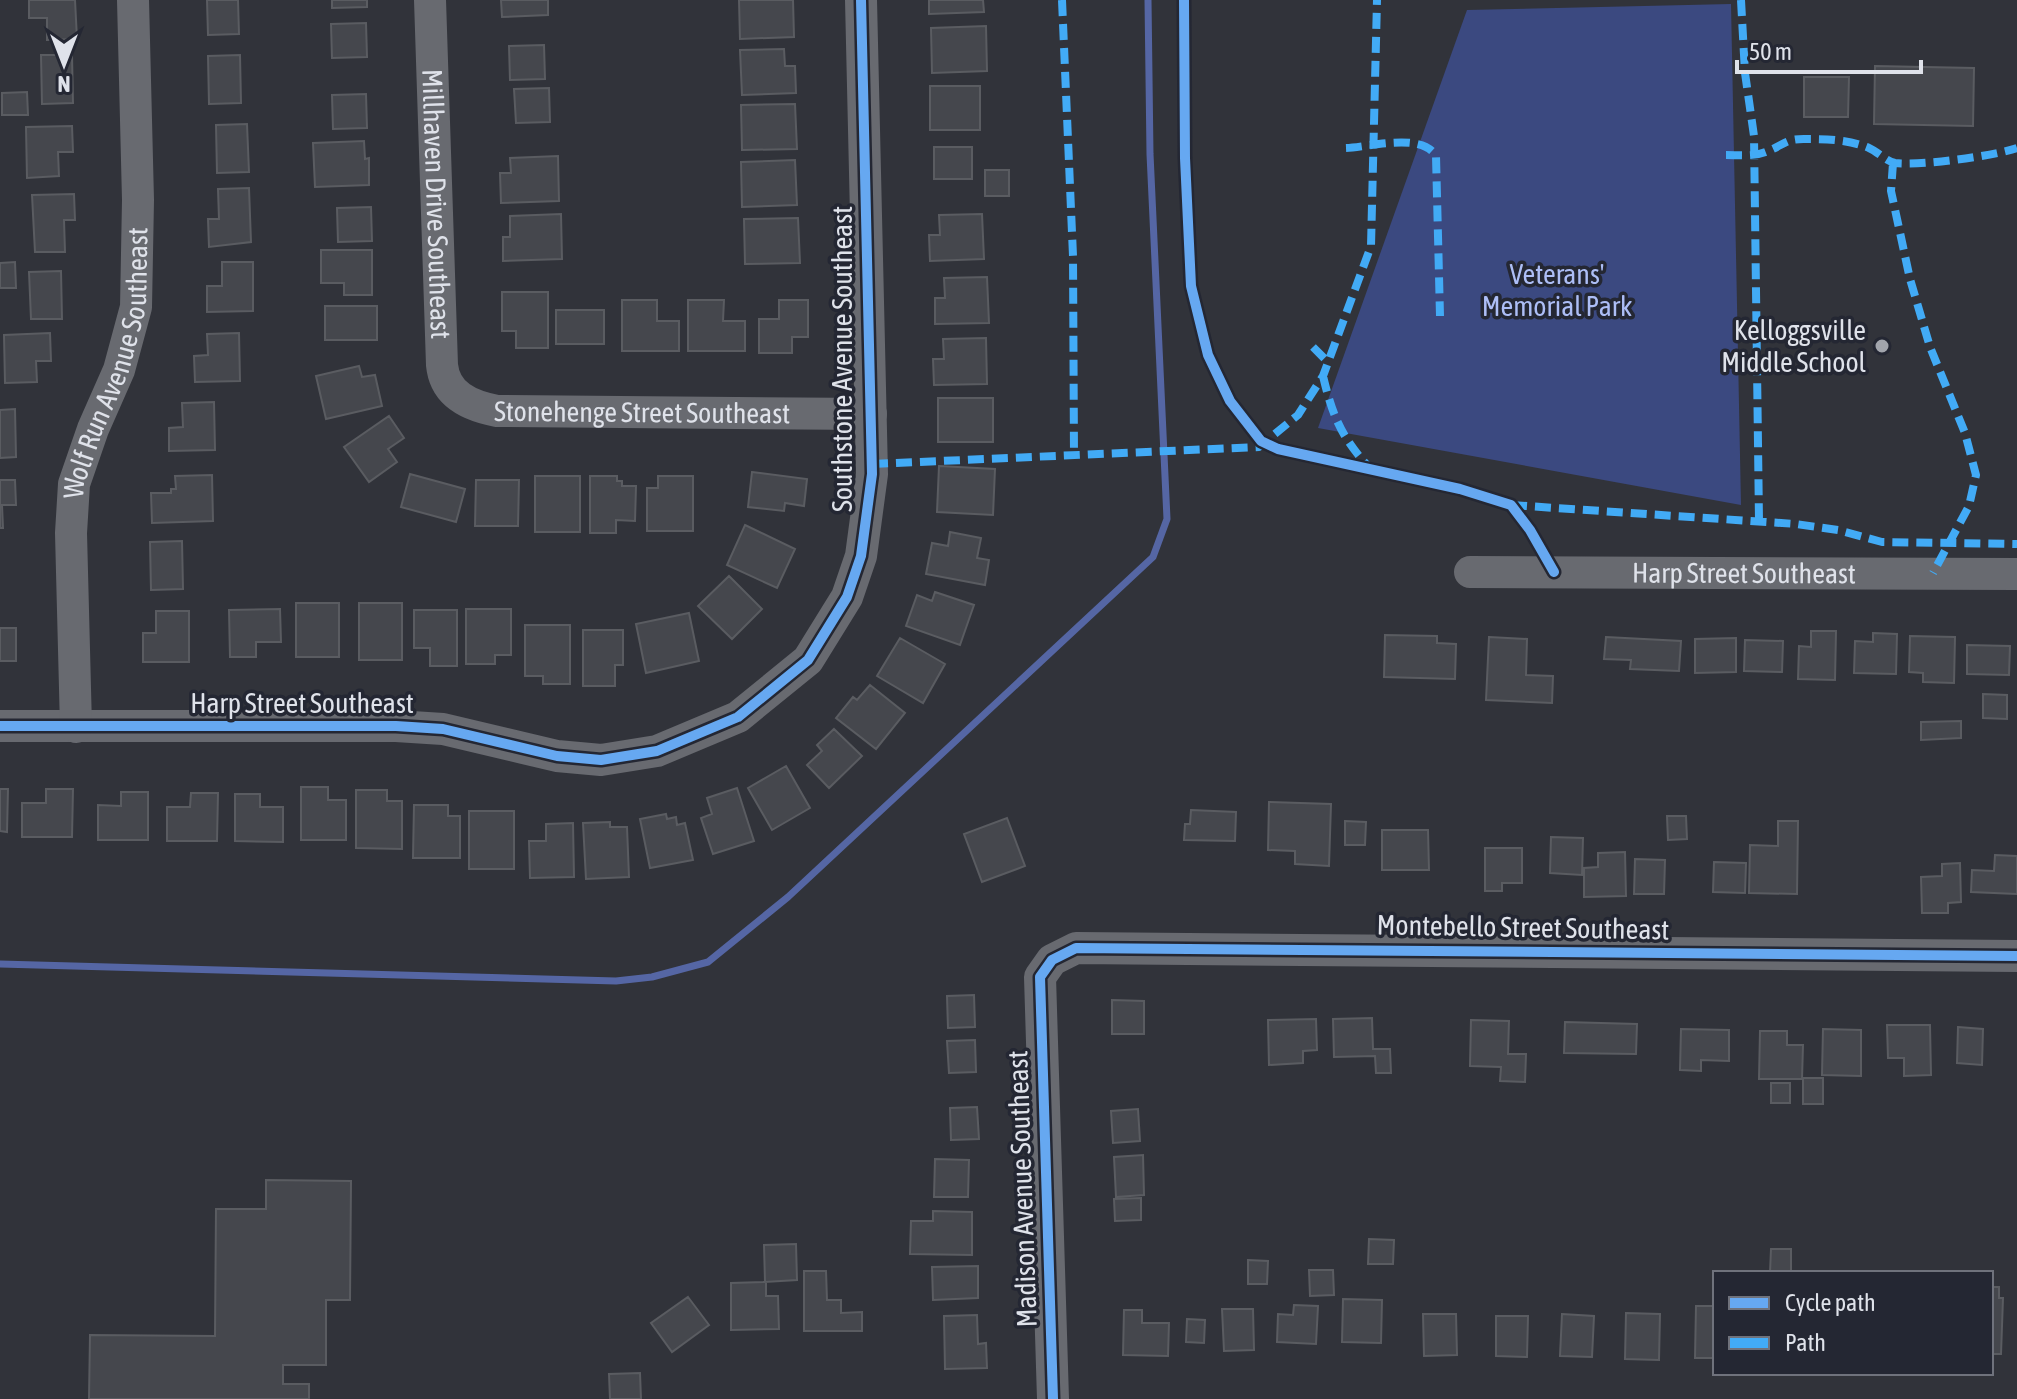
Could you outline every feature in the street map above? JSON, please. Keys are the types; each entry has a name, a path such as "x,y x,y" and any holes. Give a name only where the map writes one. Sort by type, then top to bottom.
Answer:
{"street":[{"name":"Wolf Run Avenue Southeast","path":"76,727 71,533 74,484 93,429 119,370 136,307 138,200 133,0"},
{"name":"Millhaven Drive Southeast","path":"430,0 442,365 448,388 464,401"},
{"name":"Southstone Avenue Southeast","path":"601,760 657,751 738,717 808,660 847,597 861,556 872,474 861,0"},
{"name":"Stonehenge Street Southeast","path":"464,401 480,408 517,412 871,414"},
{"name":"Harp Street Southeast","path":"1470,572 2017,574"},
{"name":"Harp Street Southeast","path":"0,726 396,726 443,729 557,756 601,760"},
{"name":"Montebello Street Southeast","path":"1040,977 1052,960 1076,948 1105,946 2017,956"},
{"name":"Madison Avenue Southeast","path":"1040,977 1053,1399"}],"green space":[{"name":"Veterans' Memorial Park","path":"1731,4 1741,505 1318,428 1467,10"}],"building":[{"path":"29,0 75,0 77,39 47,40 47,18 29,18"},
{"path":"207,0 238,0 239,34 208,35"},
{"path":"332,0 367,0 367,7 332,8"},
{"path":"501,0 548,0 548,15 502,17"},
{"path":"739,0 793,0 794,37 740,39"},
{"path":"929,0 983,0 984,12 929,14"},
{"path":"366,23 367,57 332,58 331,24"},
{"path":"986,26 987,71 932,73 931,28"},
{"path":"544,45 545,79 510,80 509,46"},
{"path":"784,49 785,66 795,66 796,93 742,95 740,50"},
{"path":"41,55 72,55 73,103 42,104"},
{"path":"240,55 241,103 209,104 208,56"},
{"path":"1875,66 1974,68 1973,126 1874,124"},
{"path":"1804,77 1849,77 1848,117 1804,117"},
{"path":"930,86 980,86 980,130 930,130"},
{"path":"549,88 550,122 516,123 514,89"},
{"path":"27,92 28,115 2,115 2,93"},
{"path":"366,94 367,128 333,129 332,95"},
{"path":"795,104 797,149 742,150 741,105"},
{"path":"247,124 249,172 217,173 216,125"},
{"path":"72,126 73,152 58,152 59,176 27,178 26,127"},
{"path":"364,141 365,159 369,158 369,185 315,187 313,143"},
{"path":"934,147 972,147 972,179 934,179"},
{"path":"558,156 559,201 501,203 500,173 511,173 510,158"},
{"path":"795,160 797,205 742,207 741,162"},
{"path":"985,170 1009,170 1009,196 985,196"},
{"path":"249,188 251,242 209,247 208,219 219,219 218,189"},
{"path":"74,194 75,220 64,220 65,252 35,252 32,195"},
{"path":"371,207 372,241 338,242 337,208"},
{"path":"561,214 562,259 503,261 503,237 510,237 510,216"},
{"path":"982,214 984,259 930,261 929,235 940,235 939,215"},
{"path":"798,218 800,263 745,264 744,219"},
{"path":"321,250 372,250 372,295 344,295 344,283 321,283"},
{"path":"15,262 16,288 0,288 0,263"},
{"path":"222,262 253,262 253,311 207,312 207,286 222,286"},
{"path":"61,271 62,319 31,319 29,272"},
{"path":"987,277 989,323 935,324 935,298 945,298 944,278"},
{"path":"502,292 548,292 548,348 516,348 516,331 502,331"},
{"path":"622,300 657,300 657,321 679,321 679,351 622,351"},
{"path":"688,300 724,300 723,321 745,321 745,351 688,351"},
{"path":"779,300 808,300 808,337 792,337 792,353 759,353 759,319 779,319"},
{"path":"325,306 377,306 377,340 325,340"},
{"path":"556,310 604,310 604,344 556,344"},
{"path":"50,333 51,361 36,361 37,382 5,383 4,335"},
{"path":"239,333 240,381 195,382 194,356 208,355 207,334"},
{"path":"986,338 987,384 934,385 933,359 944,359 943,339"},
{"path":"359,366 362,377 375,375 382,406 326,419 316,376"},
{"path":"938,398 993,398 993,442 938,442"},
{"path":"214,402 215,450 169,451 169,428 183,427 182,403"},
{"path":"15,409 16,457 0,458 0,410"},
{"path":"389,416 404,438 388,449 397,462 369,482 344,447"},
{"path":"939,466 995,469 993,515 937,512"},
{"path":"752,472 807,479 804,506 785,503 784,511 748,507"},
{"path":"410,474 465,489 456,522 401,507"},
{"path":"212,475 213,521 152,523 151,493 171,493 171,489 176,489 175,476"},
{"path":"535,476 580,476 580,532 535,532"},
{"path":"590,476 617,476 622,486 636,486 635,521 616,520 616,533 590,533"},
{"path":"658,476 693,476 693,531 647,531 647,488 658,488"},
{"path":"0,480 15,480 16,505 2,505 3,528 0,528"},
{"path":"476,480 519,480 518,526 475,526"},
{"path":"745,525 795,549 777,588 727,565"},
{"path":"950,532 981,538 977,558 989,560 985,585 926,574 932,543 948,546"},
{"path":"182,541 183,589 151,590 150,542"},
{"path":"729,576 762,609 732,639 698,606"},
{"path":"935,592 974,605 960,645 906,626 917,595 932,601"},
{"path":"296,603 339,603 339,657 296,657"},
{"path":"359,603 402,603 402,660 359,660"},
{"path":"280,609 281,642 256,642 256,657 230,657 229,610"},
{"path":"466,609 511,609 511,655 495,655 495,664 466,664"},
{"path":"414,610 457,610 457,666 430,666 430,648 414,648"},
{"path":"156,611 189,611 189,662 143,662 143,633 156,633"},
{"path":"689,613 699,661 646,673 636,624"},
{"path":"525,625 570,625 570,684 543,684 543,676 525,676"},
{"path":"0,628 16,628 16,661 0,661"},
{"path":"583,630 623,630 623,665 615,665 615,686 583,686"},
{"path":"1811,631 1836,631 1835,680 1798,679 1799,646 1811,647"},
{"path":"1873,633 1897,634 1896,674 1854,673 1855,641 1873,642"},
{"path":"1385,635 1437,636 1437,643 1456,644 1455,679 1384,677"},
{"path":"1910,636 1955,637 1954,683 1923,682 1923,673 1909,672"},
{"path":"1489,637 1527,639 1526,675 1553,676 1552,703 1486,700"},
{"path":"1606,637 1681,641 1679,671 1630,669 1631,660 1604,659"},
{"path":"900,638 945,664 923,703 877,676"},
{"path":"1736,638 1736,672 1695,673 1695,639"},
{"path":"1745,640 1783,641 1782,672 1744,671"},
{"path":"1967,645 2010,646 2009,675 1967,674"},
{"path":"870,685 905,713 876,749 836,718 853,697 857,700"},
{"path":"1983,694 2007,695 2007,719 1983,718"},
{"path":"1961,721 1961,738 1921,740 1921,722"},
{"path":"834,729 862,756 829,788 807,765 822,751 817,745"},
{"path":"786,766 810,808 772,830 748,788"},
{"path":"301,787 328,787 328,800 346,800 346,840 301,840"},
{"path":"737,788 754,841 713,854 701,818 712,814 707,798"},
{"path":"0,789 8,789 7,832 0,831"},
{"path":"46,789 73,789 72,837 22,837 22,803 46,803"},
{"path":"356,790 387,790 387,801 402,801 402,849 356,848"},
{"path":"121,792 148,792 148,840 98,840 98,805 121,806"},
{"path":"191,793 218,793 217,841 167,841 167,807 190,807"},
{"path":"235,794 260,794 260,807 283,807 283,842 235,841"},
{"path":"1269,802 1331,804 1329,866 1295,864 1295,851 1268,850"},
{"path":"414,805 448,805 448,816 460,816 460,858 413,858"},
{"path":"1191,810 1236,812 1235,841 1184,840 1185,824 1190,824"},
{"path":"469,811 514,811 514,869 469,869"},
{"path":"666,814 667,819 676,817 677,825 685,823 693,860 650,868 640,819"},
{"path":"1667,816 1686,816 1687,839 1668,840"},
{"path":"1007,818 1025,866 982,882 964,834"},
{"path":"1345,821 1366,822 1365,845 1345,845"},
{"path":"1778,821 1798,821 1797,894 1749,893 1750,845 1778,846"},
{"path":"610,822 610,827 627,827 629,877 586,879 583,823"},
{"path":"573,823 574,877 530,878 529,841 546,841 546,824"},
{"path":"1382,830 1428,830 1429,870 1382,870"},
{"path":"1551,837 1583,838 1582,875 1550,873"},
{"path":"1485,848 1522,848 1522,883 1502,883 1502,891 1485,891"},
{"path":"1625,852 1626,896 1584,897 1584,868 1598,867 1598,853"},
{"path":"1995,855 2017,856 2017,894 1971,892 1972,870 1994,871"},
{"path":"1635,859 1665,860 1664,894 1634,894"},
{"path":"1714,862 1746,863 1745,893 1713,892"},
{"path":"1960,863 1961,902 1948,903 1948,913 1922,913 1921,877 1942,876 1942,864"},
{"path":"974,995 975,1027 948,1028 947,996"},
{"path":"1112,1000 1144,1001 1144,1034 1112,1034"},
{"path":"1372,1018 1373,1049 1390,1049 1391,1073 1376,1073 1375,1056 1334,1057 1333,1019"},
{"path":"1316,1019 1317,1050 1303,1051 1303,1063 1269,1065 1268,1020"},
{"path":"1471,1020 1509,1021 1508,1054 1526,1054 1525,1082 1500,1081 1501,1067 1470,1066"},
{"path":"1565,1022 1637,1024 1636,1054 1564,1053"},
{"path":"1887,1025 1930,1025 1931,1075 1904,1076 1904,1058 1888,1058"},
{"path":"1958,1027 1983,1029 1982,1065 1957,1063"},
{"path":"1681,1029 1729,1030 1729,1061 1701,1060 1701,1071 1680,1070"},
{"path":"1823,1029 1861,1030 1861,1076 1822,1075"},
{"path":"1760,1031 1787,1031 1787,1045 1803,1045 1802,1079 1759,1079"},
{"path":"975,1040 976,1072 949,1073 947,1041"},
{"path":"1803,1078 1823,1078 1823,1104 1803,1104"},
{"path":"1771,1083 1790,1083 1790,1103 1771,1103"},
{"path":"977,1107 979,1139 951,1140 950,1108"},
{"path":"1138,1109 1140,1141 1113,1143 1111,1111"},
{"path":"1143,1155 1144,1195 1116,1197 1114,1157"},
{"path":"935,1159 969,1160 968,1197 934,1197"},
{"path":"266,1180 351,1181 350,1300 326,1300 326,1365 283,1365 283,1384 309,1384 309,1399 89,1399 90,1335 215,1336 216,1209 266,1209"},
{"path":"1141,1198 1141,1220 1115,1221 1114,1199"},
{"path":"933,1211 972,1212 972,1255 910,1254 911,1221 933,1221"},
{"path":"1369,1239 1394,1240 1393,1264 1368,1264"},
{"path":"796,1244 797,1280 765,1282 764,1245"},
{"path":"1771,1249 1791,1249 1791,1271 1770,1271"},
{"path":"1248,1260 1268,1261 1267,1284 1248,1284"},
{"path":"978,1266 978,1298 933,1300 932,1267"},
{"path":"1309,1270 1333,1270 1334,1295 1310,1296"},
{"path":"804,1271 826,1271 827,1300 841,1300 841,1313 862,1312 862,1331 804,1331"},
{"path":"766,1282 766,1296 778,1296 779,1329 731,1330 731,1283"},
{"path":"1993,1287 1999,1287 1999,1298 2003,1298 2001,1354 1993,1354"},
{"path":"688,1297 709,1325 672,1352 651,1323"},
{"path":"1343,1299 1382,1300 1381,1343 1342,1342"},
{"path":"1294,1305 1318,1306 1316,1344 1277,1342 1278,1314 1293,1315"},
{"path":"1696,1306 1713,1306 1713,1358 1695,1358"},
{"path":"1222,1309 1253,1309 1254,1350 1224,1351"},
{"path":"1124,1310 1142,1310 1142,1323 1169,1323 1168,1356 1123,1355"},
{"path":"1626,1313 1660,1314 1659,1360 1625,1359"},
{"path":"1423,1314 1456,1314 1457,1355 1424,1356"},
{"path":"1562,1314 1594,1316 1592,1357 1560,1356"},
{"path":"977,1315 978,1344 986,1343 987,1368 945,1369 944,1316"},
{"path":"1496,1316 1528,1316 1527,1357 1496,1356"},
{"path":"1187,1319 1205,1320 1204,1343 1186,1342"},
{"path":"640,1373 641,1399 610,1399 609,1374"}],"waterway":[{"path":"0,964 616,981 652,977 708,962 788,897 1153,557 1167,519 1150,154 1148,0"}],"marked path":[{"path":"1062,0 1073,256 1074,457"},
{"path":"872,464 1259,447 1298,415 1323,376 1371,246 1377,0"},
{"path":"1741,0 1745,73 1754,136 1759,521"},
{"path":"1726,155 1758,154 1801,139 1854,143 1892,162 1906,164 1957,160 2017,148"},
{"path":"1346,148 1408,143 1419,144 1436,156 1440,316"},
{"path":"1893,163 1891,191 1910,279 1930,347 1965,433 1976,475 1969,506 1933,573"},
{"path":"1313,347 1328,362"},
{"path":"1323,376 1339,424 1368,466"},
{"path":"1511,505 1796,524 1838,530 1882,542 2017,544"}],"cycle path":[{"path":"0,726 396,726 443,729 557,756 601,760 657,751 738,717 808,660 847,597 861,556 872,474 861,0"},
{"path":"1184,0 1185,158 1191,286 1208,355 1230,401 1261,441 1278,449 1460,489 1511,505 1530,530 1554,572"},
{"path":"1053,1399 1040,977 1052,960 1076,948 2017,956"}],"place":[{"name":"Kelloggsville Middle School","path":"1882,346"}]}
